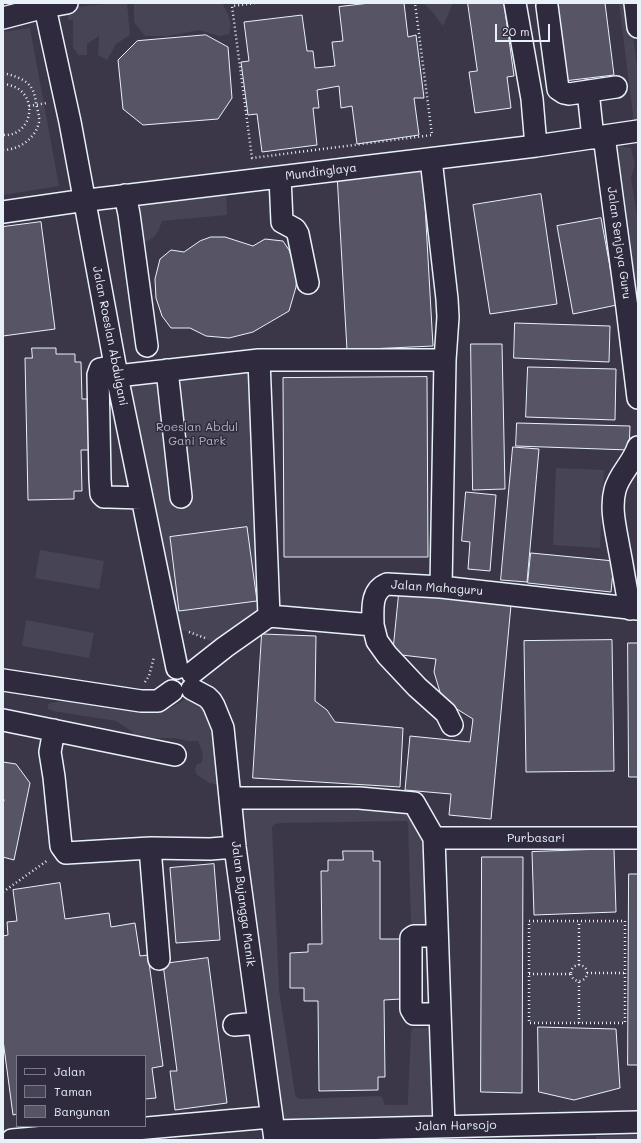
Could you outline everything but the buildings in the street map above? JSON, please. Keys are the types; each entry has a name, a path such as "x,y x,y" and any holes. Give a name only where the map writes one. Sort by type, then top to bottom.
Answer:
{"lane":[{"path":"3,18 44,5 67,3"},
{"path":"515,3 532,99 536,146"},
{"path":"635,3 638,26"},
{"name":"Jalan Roeslan Abdulgani","path":"44,5 70,122 116,371 142,498 183,680"},
{"path":"547,6 558,89 569,94 616,87"},
{"name":"Jalan Senjaya Guru","path":"588,91 598,137 626,301 638,398"},
{"name":"Mundinglaya","path":"3,212 85,200 536,146 638,131"},
{"path":"431,159 448,317 445,360 442,586"},
{"path":"280,177 282,222 295,229 298,234 308,283"},
{"path":"125,196 129,214 147,346"},
{"path":"142,498 104,497 101,494 98,376 100,369 104,368 116,371 167,370 259,360 445,360"},
{"path":"259,360 269,616"},
{"path":"167,370 181,497"},
{"path":"634,609 615,521 614,498 615,490 620,478 636,454 638,448"},
{"name":"Jalan Mahaguru","path":"373,625 373,603 378,590 387,584 442,586 634,609"},
{"path":"3,680 141,701 158,701 169,694 183,680 225,647 269,616 373,625 377,641 387,655 417,687 446,713 452,725"},
{"name":"Jalan Bujangga Manik","path":"183,680 211,701 223,728 235,847 273,1129"},
{"path":"3,720 175,754"},
{"path":"54,730 50,752 61,846 62,850 66,853 150,848 210,849 235,847"},
{"path":"230,798 359,798 414,803 434,838 440,1014 454,1131"},
{"name":"Purbasari","path":"434,838 638,838"},
{"path":"150,848 159,959"},
{"path":"437,936 414,936 411,938 411,1009 414,1014 440,1014"},
{"path":"234,1026 258,1023"},
{"name":"Jalan Harsojo","path":"12,1140 273,1129 454,1131 638,1122"}],"path":[{"path":"254,3 232,6 252,158 432,135 415,3"},
{"path":"3,73 12,75 27,82 33,90 39,121 36,131 25,143 17,148 3,150"},
{"path":"3,84 11,84 20,89 30,106 29,116 24,126 16,132 3,135"},
{"path":"30,106 52,102"},
{"path":"3,892 62,850"},
{"path":"529,921 579,921 625,921 625,1023 530,1023 529,921"},
{"path":"579,921 579,965"},
{"path":"570,974 571,969 575,965 585,967 587,973 586,977 579,982"},
{"path":"587,973 625,973"},
{"path":"529,974 570,974"},
{"path":"570,974 575,981 579,982"},
{"path":"579,982 579,1023"}],"shaded area":[{"path":"3,3 638,3 638,1140 3,1140"}],"green space":[{"path":"127,3 130,35 116,44 107,60 98,55 99,36 87,44 87,55 78,55 73,47 73,20 68,20 67,8"},
{"path":"134,3 222,3 228,14 230,22 229,34 219,36 199,30 169,36 145,36 134,22"},
{"path":"423,3 453,3 443,26 430,9"},
{"path":"619,3 629,3 638,74 638,123 634,123"},
{"path":"30,28 59,186 3,195 3,32"},
{"path":"619,146 631,148 635,165 631,178 638,222 638,311 635,310 614,147"},
{"path":"226,192 227,215 162,221 154,236 140,244 136,201"},
{"name":"Roeslan Abdul Gani Park","path":"257,367 267,615 218,644 175,627 119,375"},
{"path":"556,468 604,470 600,548 553,545"},
{"path":"40,550 104,561 99,589 35,578"},
{"path":"26,620 94,633 89,658 22,646"},
{"path":"188,698 210,705 220,785 209,783 196,774 195,769 197,764 201,763 203,757 198,741 175,738 145,738 135,735 116,721 48,709 48,704 66,701 167,709"},
{"path":"236,804 408,807 430,839 430,925 412,926 407,821 281,823 275,824 272,827 279,990 295,1094 297,1098 378,1096 382,1097 385,1105 408,1104 411,1031 415,1028 432,1028 438,1119 281,1124"},
{"path":"530,922 624,922 625,1022 530,1022"},
{"path":"638,1135 638,1140 596,1140 596,1136"},
{"path":"452,1136 451,1140 289,1140"}]}
